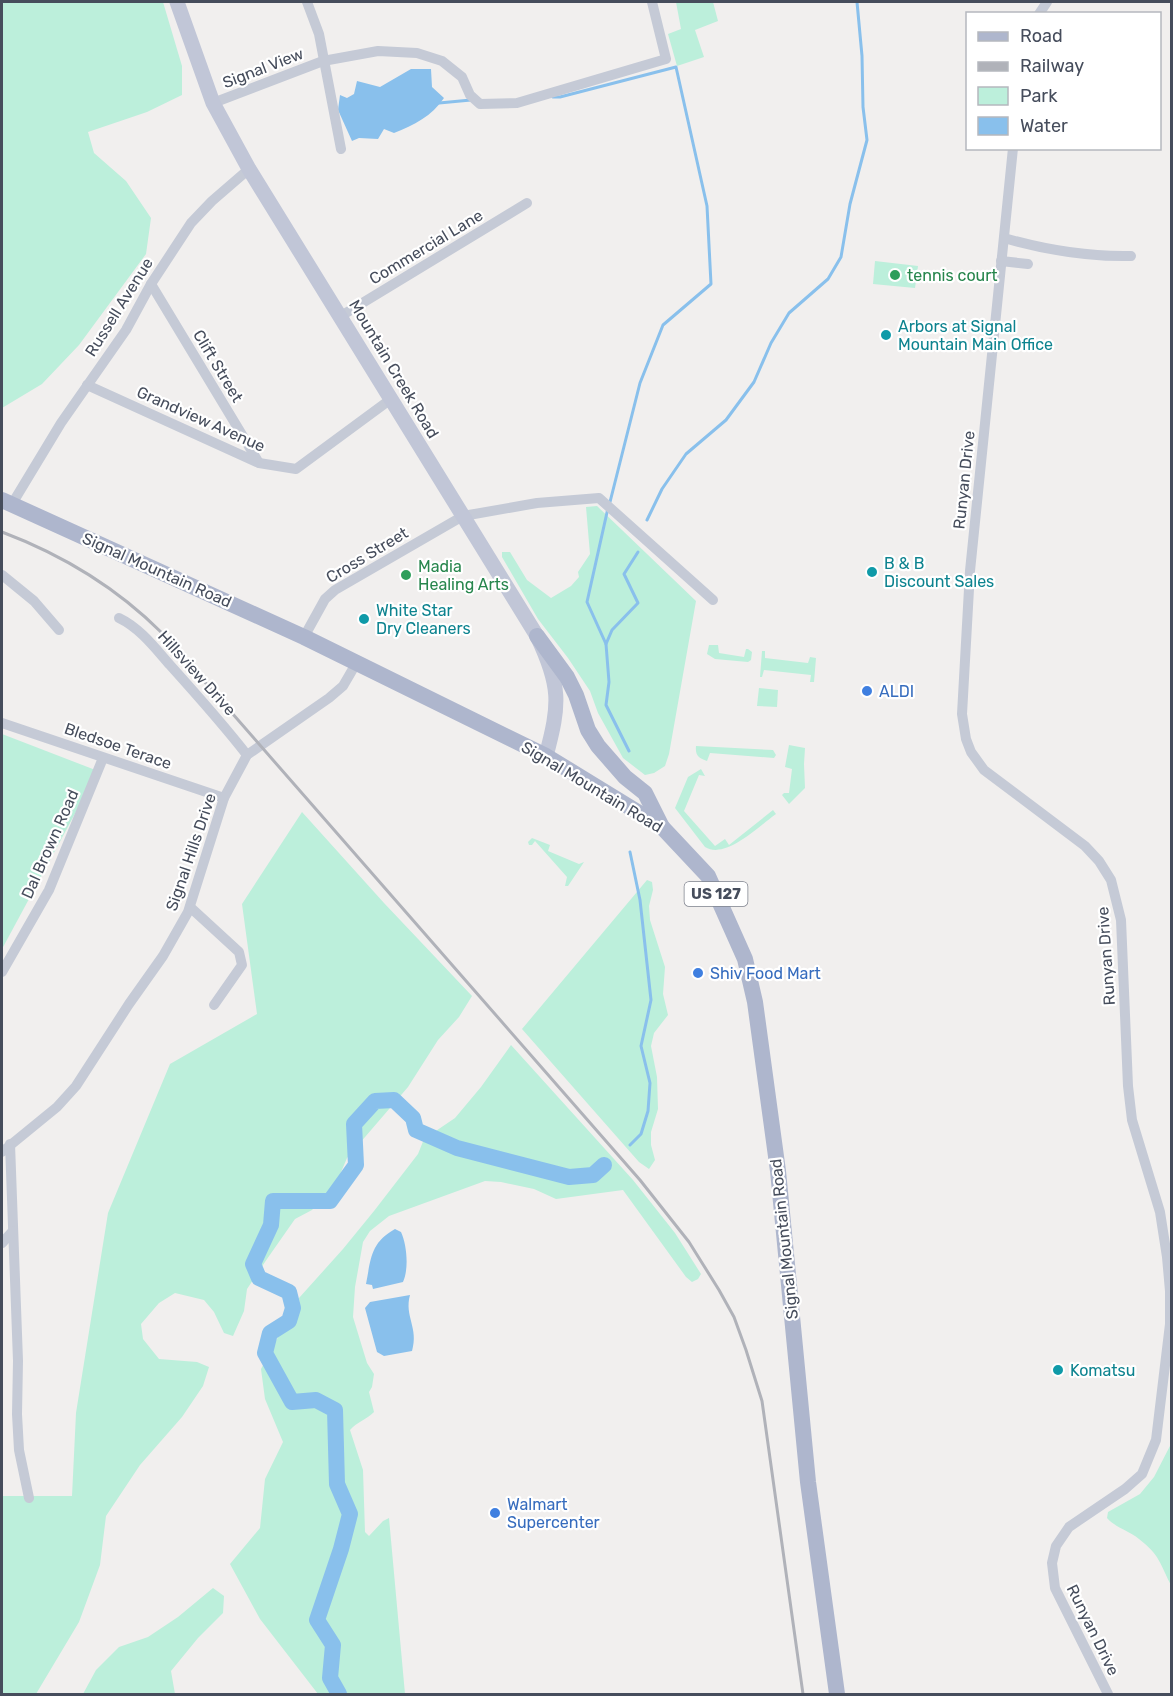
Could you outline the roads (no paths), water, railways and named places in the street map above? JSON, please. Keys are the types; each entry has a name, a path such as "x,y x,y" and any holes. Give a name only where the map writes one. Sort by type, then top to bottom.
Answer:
{"main road":[{"name":"Mountain Creek Road","path":"177,2 213,103 249,169 537,636 556,684 555,723 546,756"},
{"name":"Signal Mountain Road","path":"7,502 304,637 546,756 662,827 708,876 745,959 755,1002 777,1171 808,1482 837,1695"},
{"path":"537,636 567,677 588,730 598,746 625,777 645,793 662,827"}],"street":[{"path":"308,2 319,34 340,149"},
{"name":"Signal View","path":"213,103 323,61 378,51 417,53 442,61 462,77 470,95 480,104 517,103 666,59 652,2"},
{"name":"Runyan Drive","path":"1013,150 970,571 962,714 966,739 971,752 984,770 1085,846 1099,861 1111,880 1121,920 1128,1086 1132,1120 1160,1212 1170,1291 1169,1336 1156,1440 1151,1455 1142,1474 1125,1489 1069,1527 1056,1546 1052,1563 1055,1588 1108,1695"},
{"name":"Russell Avenue","path":"7,502 126,330 151,284 191,223 249,169"},
{"name":"Commercial Lane","path":"341,316 526,203"},
{"path":"1004,238 1082,255 1131,256"},
{"path":"1001,261 1028,264"},
{"name":"Clift Street","path":"151,284 259,463"},
{"name":"Grandview Avenue","path":"87,385 259,463 296,469 391,399"},
{"path":"463,516 537,503 599,498 713,600"},
{"name":"Cross Street","path":"304,637 325,599 335,590 463,516"},
{"path":"2,575 34,601 59,630"},
{"name":"Hillsview Drive","path":"119,618 129,623 145,638 223,724 247,755"},
{"name":"Signal Hills Drive","path":"2,1152 57,1107 76,1086 163,956 190,907 224,798 247,755 330,698 343,686 357,662"},
{"name":"Bledsoe Terace","path":"2,723 224,798"},
{"name":"Dal Brown Road","path":"2,972 49,890 103,758"},
{"path":"190,907 239,952 242,965 214,1005"},
{"path":"10,1144 18,1361 17,1426 19,1450 29,1497"},
{"path":"2,1243 14,1231"}],"water":[{"path":"411,69 431,69 432,87 444,98 422,119 401,130 394,133 384,129 378,139 359,138 352,141 338,110 340,95 347,98 354,94 357,81 380,87"},
{"path":"395,1229 401,1232 406,1250 407,1264 403,1282 373,1289 372,1285 366,1284 373,1252 381,1240"},
{"path":"410,1295 409,1309 414,1336 412,1351 384,1356 377,1352 365,1308 370,1302"}],"waterway":[{"path":"647,520 662,489 686,454 726,420 754,382 771,343 789,313 828,279 841,257 850,204 867,140 857,2"},
{"path":"553,97 676,67 707,206 711,284 663,325 640,383 610,502"},
{"path":"439,103 471,100"},
{"path":"608,508 587,602 606,644 609,682 606,705 629,751"},
{"path":"606,644 612,630 638,603 624,574 638,552"},
{"path":"630,852 640,900 651,1000 641,1046 650,1083 648,1111 641,1134 630,1145"},
{"path":"339,1694 330,1678 333,1645 317,1620 341,1549 350,1514 337,1484 335,1410 316,1400 292,1402 265,1353 270,1333 289,1321 293,1308 289,1292 259,1278 253,1264 271,1225 273,1201 330,1201 356,1165 354,1124 375,1101 394,1100 413,1118 416,1130 457,1148 569,1177 593,1175 604,1165"}],"railway":[{"path":"2,532 46,551 107,586 162,633 640,1180 689,1242 734,1317 762,1401 803,1694"}],"place":[{"name":"tennis court","path":"895,275"},
{"name":"Arbors at Signal Mountain Main Office","path":"886,335"},
{"name":"B & B Discount Sales","path":"872,572"},
{"name":"Madia Healing Arts","path":"406,575"},
{"name":"White Star Dry Cleaners","path":"364,619"},
{"name":"ALDI","path":"867,691"},
{"name":"Shiv Food Mart","path":"698,973"},
{"name":"Komatsu","path":"1058,1370"},
{"name":"Walmart Supercenter","path":"495,1513"}]}
